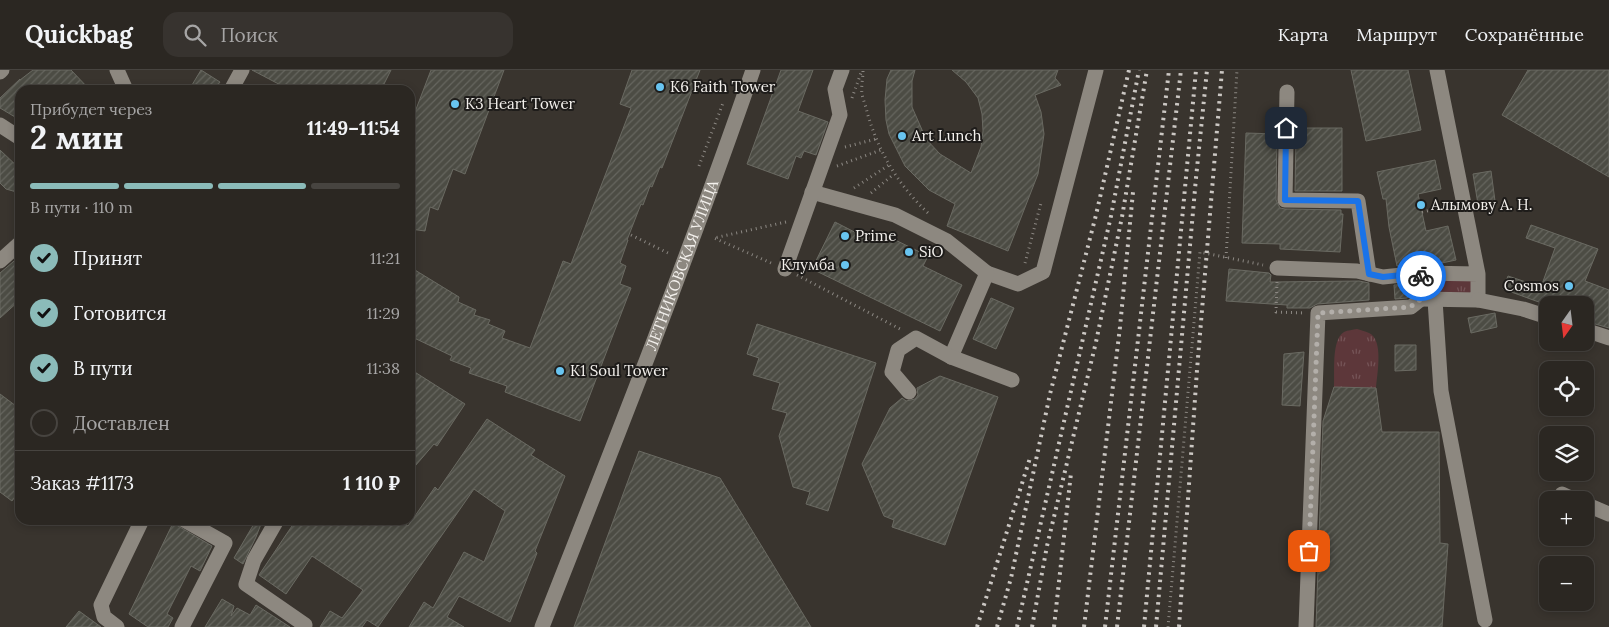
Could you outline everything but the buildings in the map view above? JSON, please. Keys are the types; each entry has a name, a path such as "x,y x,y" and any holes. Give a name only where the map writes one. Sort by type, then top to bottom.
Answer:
{"street":[{"path":"117,70 124,85"},
{"path":"234,85 242,70"},
{"name":"ЛЕТНИКОВСКАЯ УЛИЦА","path":"542,627 684,261 753,70"},
{"path":"785,269 840,115 835,89 842,70"},
{"path":"812,192 895,216 947,241 987,273 1018,284 1043,272 1096,70"},
{"path":"1437,70 1478,274 1478,300"},
{"path":"1287,92 1285,200 1358,201 1369,274"},
{"path":"0,125 15,135"},
{"path":"0,261 15,248"},
{"path":"1277,268 1356,271 1383,277 1421,273 1478,274"},
{"path":"951,358 987,273"},
{"path":"1421,273 1428,299 1441,391 1485,620"},
{"path":"1306,627 1318,313 1410,307 1428,299 1478,300 1524,309 1539,314"},
{"path":"1594,333 1609,338"},
{"path":"909,392 892,372 898,350 916,338 951,358 1012,380"},
{"path":"1594,508 1609,514"},
{"path":"112,625 104,618 101,605 140,525"},
{"path":"182,627 225,543 193,525"},
{"path":"274,525 254,560 246,584 305,625 303,627"}],"path":[{"path":"850,105 862,70"},
{"path":"862,70 862,94 881,150 894,174 912,198 933,218"},
{"path":"1226,258 1237,70"},
{"path":"699,166 726,96"},
{"path":"843,147 876,139"},
{"path":"832,168 881,150"},
{"path":"853,188 889,165"},
{"path":"864,198 894,174"},
{"path":"1022,266 1025,263 1041,203"},
{"path":"1422,212 1438,208"},
{"path":"803,218 714,238 785,269 916,338"},
{"path":"631,235 684,261"},
{"path":"1168,627 1200,252 1277,268 1276,312 1318,313"}],"green space":[{"path":"1425,280 1474,281 1474,293 1429,295"},
{"path":"1357,329 1369,333 1377,343 1378,366 1376,388 1334,387 1334,357 1337,342 1344,332"}],"railway":[{"path":"997,627 1011,578 1050,394 1096,215 1129,70"},
{"path":"1017,627 1111,216 1139,70"},
{"path":"1032,627 1047,546 1096,342 1122,217 1147,70"},
{"path":"1105,627 1169,70"},
{"path":"1117,627 1181,70"},
{"path":"1144,627 1196,70"},
{"path":"1156,627 1207,70"},
{"path":"1179,627 1197,370 1222,70"},
{"path":"1084,627 1120,327 1133,192"},
{"path":"977,627 1030,458"},
{"path":"1054,627 1071,473"}],"way so far":[{"path":"1309,551 1318,313 1410,307 1421,299 1421,276"}],"place":[{"name":"К6 Faith Tower","path":"660,87"},
{"name":"К3 Heart Tower","path":"455,104"},
{"name":"Art Lunch","path":"902,136"},
{"name":"Алымову А. Н.","path":"1421,205"},
{"name":"Prime","path":"845,236"},
{"name":"SiO","path":"909,252"},
{"name":"Клумба","path":"845,265"},
{"name":"Cosmos","path":"1569,286"},
{"name":"К1 Soul Tower","path":"560,371"}],"route":[{"path":"1286,128 1285,200 1358,201 1369,274 1383,277 1421,273 1421,276"}]}
